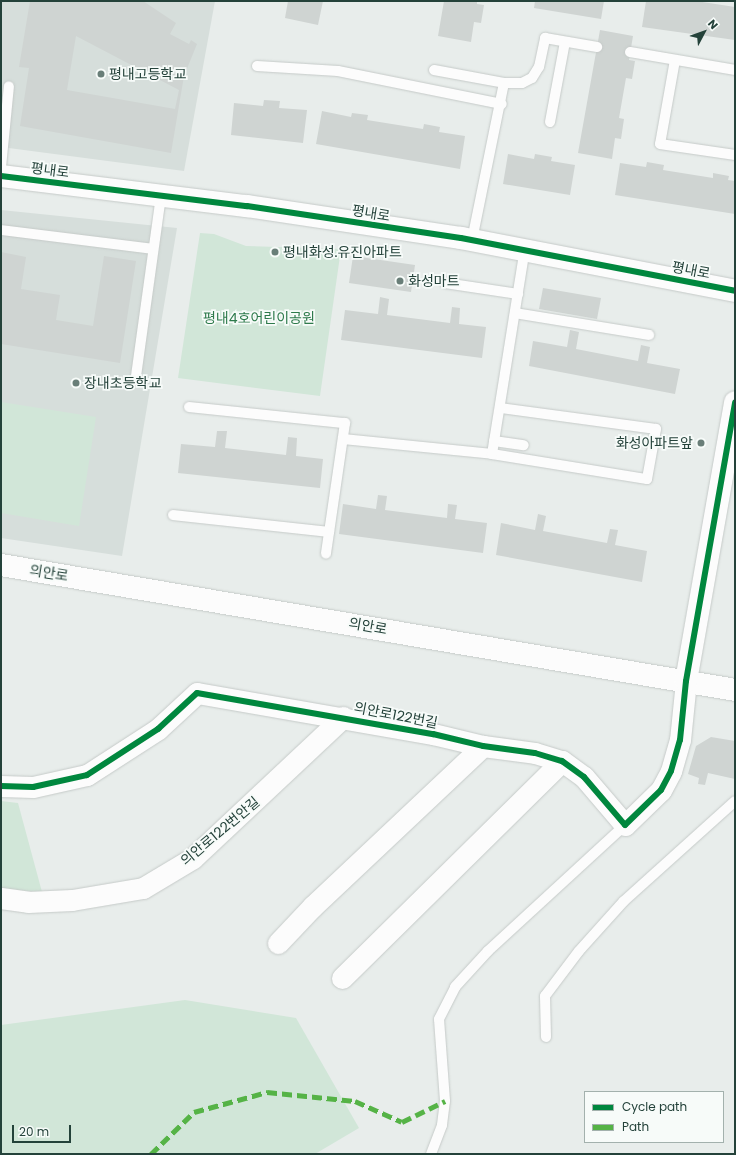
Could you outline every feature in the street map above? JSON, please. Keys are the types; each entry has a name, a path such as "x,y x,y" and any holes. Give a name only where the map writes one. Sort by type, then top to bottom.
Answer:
{"street":[{"name":"평내로","path":"1,176 161,195 472,240 525,249 735,291"},
{"path":"625,825 662,790 671,771 680,740 686,681 735,402"},
{"name":"의안로","path":"1,565 735,690"},
{"name":"의안로122번길","path":"1,786 33,787 87,775 158,729 197,693 344,717 433,734 482,746 535,753 562,762 584,777 625,825"},
{"name":"의안로122번안길","path":"1,898 28,902 72,900 143,888 193,858 344,717"},
{"path":"278,943 312,907 482,746"},
{"path":"342,978 562,762"}],"lane":[{"path":"434,70 504,83 522,83 532,78 539,67 545,38 597,47"},
{"path":"550,122 565,42"},
{"path":"630,52 735,70"},
{"path":"675,60 660,144 735,155"},
{"path":"257,66 338,71 502,104"},
{"path":"472,240 502,104 504,83"},
{"path":"1,167 8,86"},
{"path":"136,376 161,195"},
{"path":"1,230 153,249"},
{"path":"492,454 501,408 525,249"},
{"path":"445,283 518,294"},
{"path":"515,313 648,335"},
{"path":"189,407 345,423 326,554"},
{"path":"343,439 492,454 647,478 656,430 501,408"},
{"path":"494,442 524,445"},
{"path":"173,515 329,532"},
{"path":"546,1037 545,996 579,950 624,901 735,801"},
{"path":"431,1154 442,1126 445,1101 439,1019 454,987 488,951 625,825"}],"shaded area":[{"name":"평내고등학교","path":"1,1 215,1 184,171 1,147"},
{"name":"장내초등학교","path":"1,210 177,228 122,556 1,538"}],"green space":[{"name":"평내4호어린이공원","path":"200,233 214,234 246,246 341,249 320,396 178,378"},
{"path":"1,402 96,417 79,526 1,513"},
{"path":"1,801 18,803 42,892 1,889"},
{"path":"185,1000 296,1018 359,1128 315,1154 1,1154 1,1025"}],"building":[{"path":"30,1 143,1 176,23 170,34 189,44 191,40 197,44 184,76 171,153 20,126 29,68 19,67","holes":["76,36 179,90 175,109 67,90"]},
{"path":"288,1 323,1 318,25 285,18"},
{"path":"444,1 477,1 477,4 484,5 481,23 474,22 471,42 438,36"},
{"path":"535,1 604,1 601,19 534,8"},
{"path":"646,1 696,1 735,7 735,40 642,27"},
{"path":"600,30 633,36 629,60 635,61 632,79 626,78 619,118 624,119 621,139 615,138 612,159 578,153"},
{"path":"264,100 280,101 279,108 307,110 303,143 231,135 234,103 263,106"},
{"path":"322,111 351,117 352,113 368,115 367,120 423,129 424,124 440,127 439,132 465,136 460,169 316,144"},
{"path":"508,154 534,159 535,154 552,157 551,161 575,165 570,195 503,184"},
{"path":"647,162 664,165 663,170 713,178 713,173 729,176 728,180 735,181 735,214 615,195 620,163 646,167"},
{"path":"1,252 26,257 21,289 60,295 56,320 93,326 104,256 136,261 120,363 1,344"},
{"path":"353,256 415,265 411,292 349,283"},
{"path":"543,288 601,298 597,319 539,309"},
{"path":"380,297 389,299 387,315 450,323 452,307 460,308 459,324 486,327 482,358 341,340 345,310 378,314"},
{"path":"570,330 579,332 576,349 638,361 641,345 650,347 647,363 680,369 675,394 529,366 533,341 567,347"},
{"path":"217,431 227,431 225,448 286,455 288,437 297,438 296,456 323,459 320,488 178,473 181,444 215,447"},
{"path":"378,495 387,496 385,510 447,518 448,504 457,505 455,519 487,523 483,553 339,534 343,504 376,509"},
{"path":"538,514 546,516 543,531 607,543 610,529 618,530 615,545 647,551 642,582 496,555 501,523 535,530"},
{"path":"711,737 735,741 735,779 708,773 705,785 698,784 699,778 688,774 696,746"}],"marked path":[{"path":"151,1154 194,1112 267,1092 355,1101 402,1122 445,1101"}],"cycle path":[{"path":"1,176 247,206 461,238 735,291"},
{"path":"1,786 33,787 87,775 158,729 197,693 433,734 483,746 535,753 562,761 584,777 625,825 661,790 671,771 680,740 686,681 735,402"}],"place":[{"name":"평내고등학교","path":"101,74"},
{"name":"평내화성.유진아파트","path":"275,252"},
{"name":"화성마트","path":"400,281"},
{"name":"장내초등학교","path":"76,383"},
{"name":"화성아파트앞","path":"701,443"}]}
